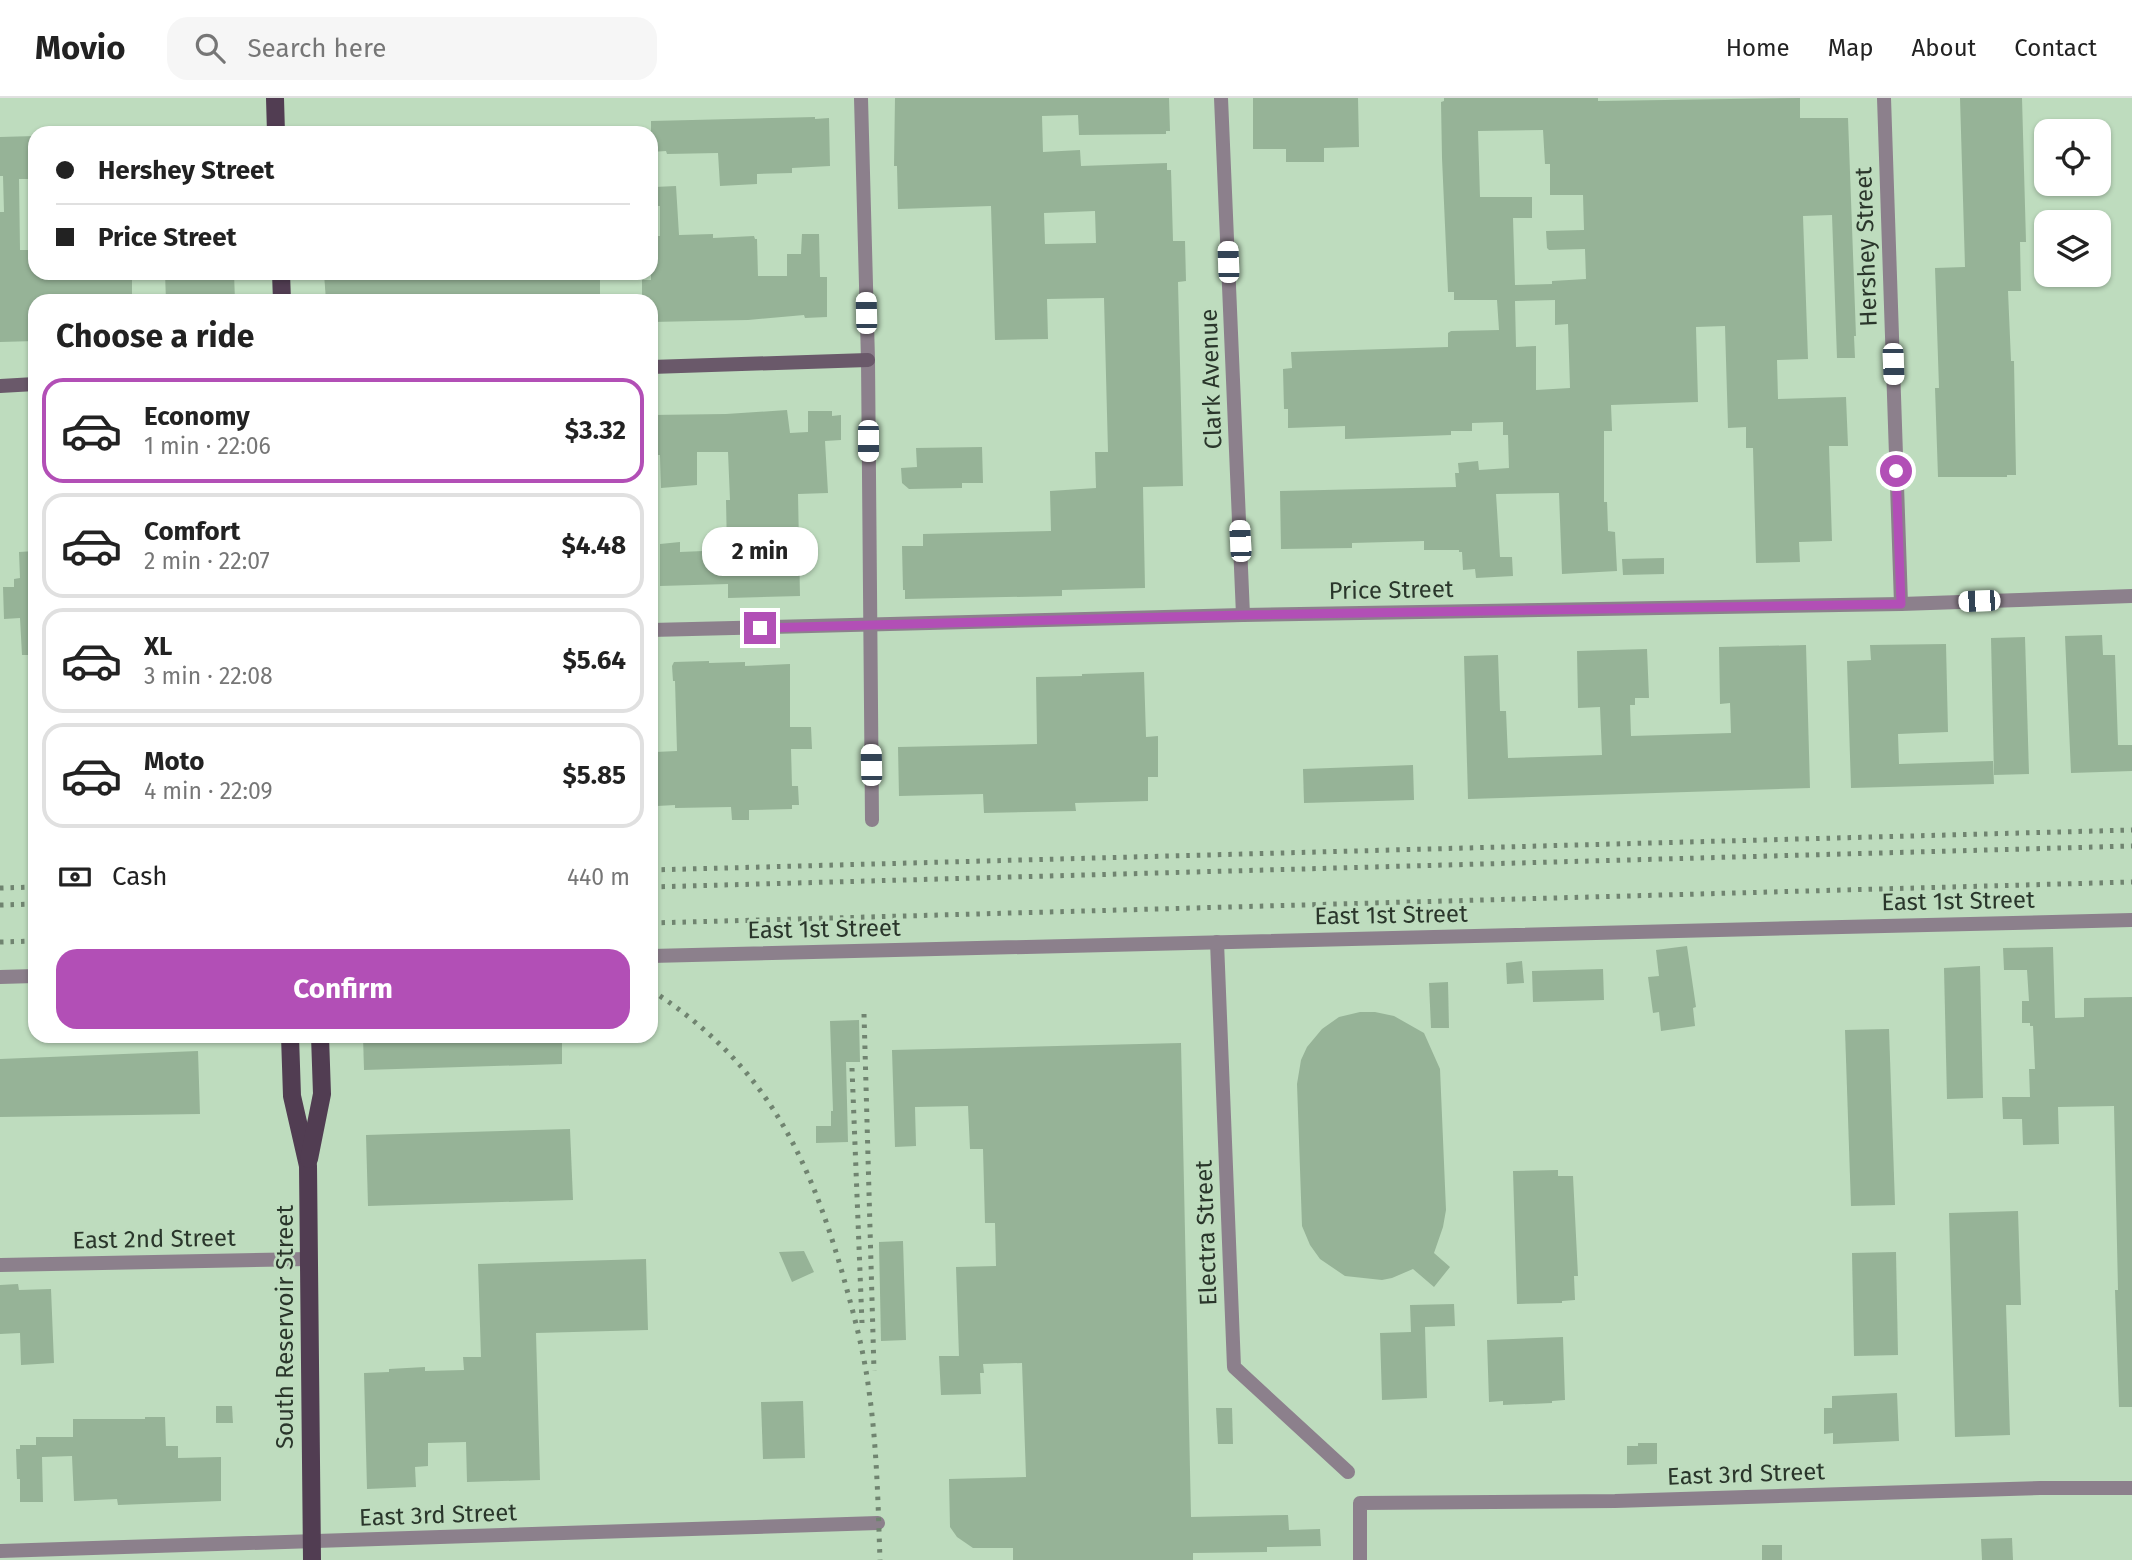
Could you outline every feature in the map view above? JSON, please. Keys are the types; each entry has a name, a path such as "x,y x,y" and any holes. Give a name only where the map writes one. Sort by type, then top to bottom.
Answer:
{"main road":[{"path":"275,98 276,126"},
{"name":"South Reservoir Street","path":"290,1043 292,1096 308,1166 311,1551"},
{"path":"308,1166 321,1094 320,1043"}],"street":[{"path":"861,98 868,360 872,820"},
{"name":"Clark Avenue","path":"1222,98 1243,615"},
{"name":"Hershey Street","path":"1884,98 1901,604"},
{"path":"658,367 868,360"},
{"path":"0,386 28,384"},
{"name":"Price Street","path":"658,630 1243,615 1901,604 2132,596"},
{"name":"East 1st Street","path":"658,956 2132,920"},
{"name":"Electra Street","path":"1217,942 1234,1367 1348,1472"},
{"path":"0,977 28,976"},
{"name":"East 2nd Street","path":"0,1265 309,1259"},
{"name":"East 3rd Street","path":"1360,1560 1360,1503 1615,1501 2040,1488 2132,1488"},
{"name":"East 3rd Street","path":"0,1551 311,1551 878,1523"}],"building":[{"path":"895,98 1169,98 1170,131 1166,131 1166,134 1079,135 1078,115 1042,116 1043,152 1080,150 1081,166 1167,163 1167,170 1171,170 1173,241 1185,241 1186,281 1178,282 1183,486 1143,487 1145,588 1062,590 1062,596 905,599 902,546 923,546 923,534 1051,531 1050,491 1096,488 1095,452 1108,452 1104,298 1047,299 1048,339 995,340 991,206 898,209 897,166 894,166","holes":["1095,211 1096,243 1045,244 1044,213"]},
{"path":"1253,98 1358,98 1359,147 1324,148 1324,162 1286,162 1286,149 1253,149"},
{"path":"1444,98 1598,98 1598,101 1800,98 1800,118 1848,118 1855,358 1837,358 1832,215 1803,216 1808,359 1777,360 1778,399 1846,397 1848,446 1829,446 1832,541 1799,542 1800,562 1756,563 1753,448 1746,448 1746,427 1728,428 1725,326 1696,327 1698,402 1611,405 1612,431 1604,431 1604,502 1607,502 1608,531 1615,532 1617,571 1562,574 1559,493 1496,494 1500,557 1512,557 1513,576 1476,578 1475,569 1463,570 1462,552 1424,550 1424,541 1352,543 1352,548 1281,549 1280,491 1456,487 1455,473 1459,473 1458,463 1478,461 1479,470 1509,468 1508,435 1503,435 1503,422 1472,423 1472,431 1451,431 1451,435 1345,439 1345,426 1288,428 1288,409 1284,409 1283,369 1292,368 1291,352 1448,347 1448,333 1451,331 1499,330 1497,300 1454,300 1454,292 1448,292 1442,158 1441,102","holes":["1543,130 1545,164 1550,164 1550,195 1583,195 1584,230 1546,231 1547,248 1585,249 1586,279 1552,281 1552,284 1515,285 1513,218 1532,218 1532,197 1480,197 1478,131","1555,300 1555,325 1568,324 1570,388 1536,390 1536,346 1516,347 1515,301"]},
{"path":"1960,98 2022,98 2026,242 2020,242 2021,291 2008,291 2011,361 2014,361 2016,475 2007,477 1938,477 1935,388 1939,388 1935,268 1965,267"},
{"path":"829,118 830,166 792,168 792,173 757,174 757,184 720,186 718,153 667,154 666,151 658,152 658,126 651,126 651,121"},
{"path":"28,136 28,179 19,179 20,250 28,250 28,280 132,280 132,294 28,294 28,341 0,342 0,212 4,212 0,137"},
{"path":"676,186 679,235 713,234 713,238 754,236 757,239 758,276 787,276 787,254 801,254 802,234 819,234 820,277 827,277 827,317 805,318 804,315 748,320 658,322 658,294 642,294 642,280 658,280 658,187"},
{"path":"165,280 234,280 235,294 166,294"},
{"path":"324,280 600,280 600,294 326,294"},
{"path":"787,410 790,433 808,432 808,411 832,411 832,416 841,415 841,440 825,441 828,493 798,494 800,596 728,598 728,584 660,586 660,544 680,542 680,552 727,550 726,500 730,500 728,452 697,452 697,485 661,488 658,415"},
{"path":"982,447 983,483 962,483 962,488 909,489 902,483 901,468 917,467 916,448"},
{"path":"28,551 28,655 22,655 20,618 4,619 3,587 14,587 14,579 20,578 19,552"},
{"path":"1664,558 1664,574 1623,575 1622,559"},
{"path":"2102,635 2103,655 2115,655 2118,745 2132,745 2132,771 2071,773 2065,636"},
{"path":"2025,637 2029,774 1994,775 1991,638"},
{"path":"1946,644 1948,732 1898,734 1899,764 1993,761 1994,784 1851,788 1847,661 1871,660 1870,645"},
{"path":"1806,645 1810,788 1468,799 1464,656 1498,655 1500,711 1506,711 1508,758 1602,755 1600,707 1578,708 1577,651 1647,649 1649,698 1635,698 1635,705 1630,705 1631,736 1731,733 1730,703 1720,704 1719,647"},
{"path":"674,662 745,662 745,666 790,664 790,727 811,727 812,749 791,749 792,786 798,786 799,805 792,805 792,809 749,810 749,820 732,820 731,807 658,806 658,752 677,751 675,681 672,666"},
{"path":"1144,672 1146,737 1158,736 1158,777 1148,777 1148,801 1075,803 1076,811 984,813 983,794 899,796 898,747 1037,744 1036,677"},
{"path":"1413,765 1414,800 1304,803 1303,769"},
{"path":"1687,946 1696,1007 1693,1008 1695,1026 1661,1031 1659,1012 1653,1013 1648,977 1659,976 1656,950"},
{"path":"2053,947 2055,1018 2084,1017 2084,998 2132,997 2132,1407 2119,1407 2114,1106 2058,1107 2059,1144 2023,1145 2022,1119 2003,1119 2002,1097 2030,1097 2029,1069 2035,1069 2033,1026 2030,1026 2030,1023 2022,1023 2022,1001 2029,1001 2027,970 2004,970 2003,948"},
{"path":"1522,961 1524,983 1507,984 1506,963"},
{"path":"1980,966 1983,1098 1947,1099 1944,968"},
{"path":"1603,969 1604,1000 1533,1002 1532,971"},
{"path":"1448,982 1449,1028 1431,1028 1429,983"},
{"path":"1360,1012 1394,1016 1424,1033 1440,1069 1446,1210 1434,1253 1450,1267 1434,1287 1413,1269 1382,1280 1345,1276 1320,1259 1302,1226 1297,1084 1301,1060 1307,1047 1322,1029 1339,1017"},
{"path":"859,1020 860,1062 846,1062 848,1142 816,1143 816,1126 831,1126 833,1111 830,1021"},
{"path":"1889,1029 1895,1205 1851,1206 1845,1030"},
{"path":"363,1043 562,1043 562,1064 364,1070"},
{"path":"1181,1043 1191,1517 1288,1515 1289,1530 1320,1529 1321,1546 1267,1547 1267,1552 1193,1553 1193,1560 1013,1560 1013,1548 973,1548 957,1537 950,1527 949,1479 1026,1477 1022,1363 983,1364 984,1373 980,1373 981,1394 941,1395 939,1356 959,1356 956,1267 996,1266 995,1223 985,1223 983,1149 970,1149 968,1106 915,1107 916,1146 895,1147 892,1050"},
{"path":"198,1051 200,1114 0,1117 0,1059"},
{"path":"570,1129 573,1200 368,1206 366,1135"},
{"path":"1558,1170 1558,1176 1573,1176 1578,1276 1574,1276 1575,1300 1517,1304 1513,1171"},
{"path":"2018,1211 2021,1305 2006,1305 2010,1435 1955,1437 1949,1213"},
{"path":"903,1241 906,1340 881,1341 879,1242"},
{"path":"804,1251 814,1272 792,1282 779,1252"},
{"path":"1896,1252 1898,1355 1854,1356 1852,1253"},
{"path":"646,1259 648,1330 536,1333 540,1480 467,1482 466,1442 428,1443 428,1466 415,1467 416,1487 367,1489 364,1373 425,1367 425,1371 464,1370 463,1357 481,1357 478,1264"},
{"path":"18,1284 19,1290 51,1289 54,1363 21,1365 20,1333 0,1334 0,1285"},
{"path":"1454,1304 1455,1326 1425,1327 1427,1398 1382,1400 1380,1333 1411,1332 1410,1305"},
{"path":"1563,1337 1565,1400 1503,1405 1503,1401 1489,1402 1487,1340"},
{"path":"1897,1393 1899,1441 1833,1444 1833,1433 1824,1434 1824,1408 1832,1408 1832,1396"},
{"path":"803,1401 805,1458 763,1459 761,1402"},
{"path":"216,1406 232,1406 233,1423 216,1423"},
{"path":"1216,1408 1232,1408 1233,1444 1218,1444"},
{"path":"165,1417 166,1446 178,1446 178,1458 221,1457 221,1501 118,1505 117,1499 74,1501 72,1456 42,1457 43,1502 20,1502 16,1449 20,1449 20,1445 36,1445 36,1437 73,1437 73,1419"},
{"path":"1638,1443 1657,1443 1657,1464 1627,1465 1627,1446 1638,1446"},
{"path":"2012,1538 2013,1560 1982,1560 1981,1539"},
{"path":"1762,1545 1782,1545 1782,1560 1762,1560"}],"railway":[{"path":"658,870 2132,830"},
{"path":"658,887 2132,846"},
{"path":"658,923 2132,882"},
{"path":"0,888 28,887"},
{"path":"0,905 28,904"},
{"path":"0,942 28,941"},
{"path":"658,995 723,1047 751,1078 775,1112 813,1186 842,1272 864,1361 874,1433 880,1560"},
{"path":"864,1014 874,1371"},
{"path":"852,1068 862,1323"}],"route":[{"path":"760,628 1243,615 1901,604 1896,471"}]}
